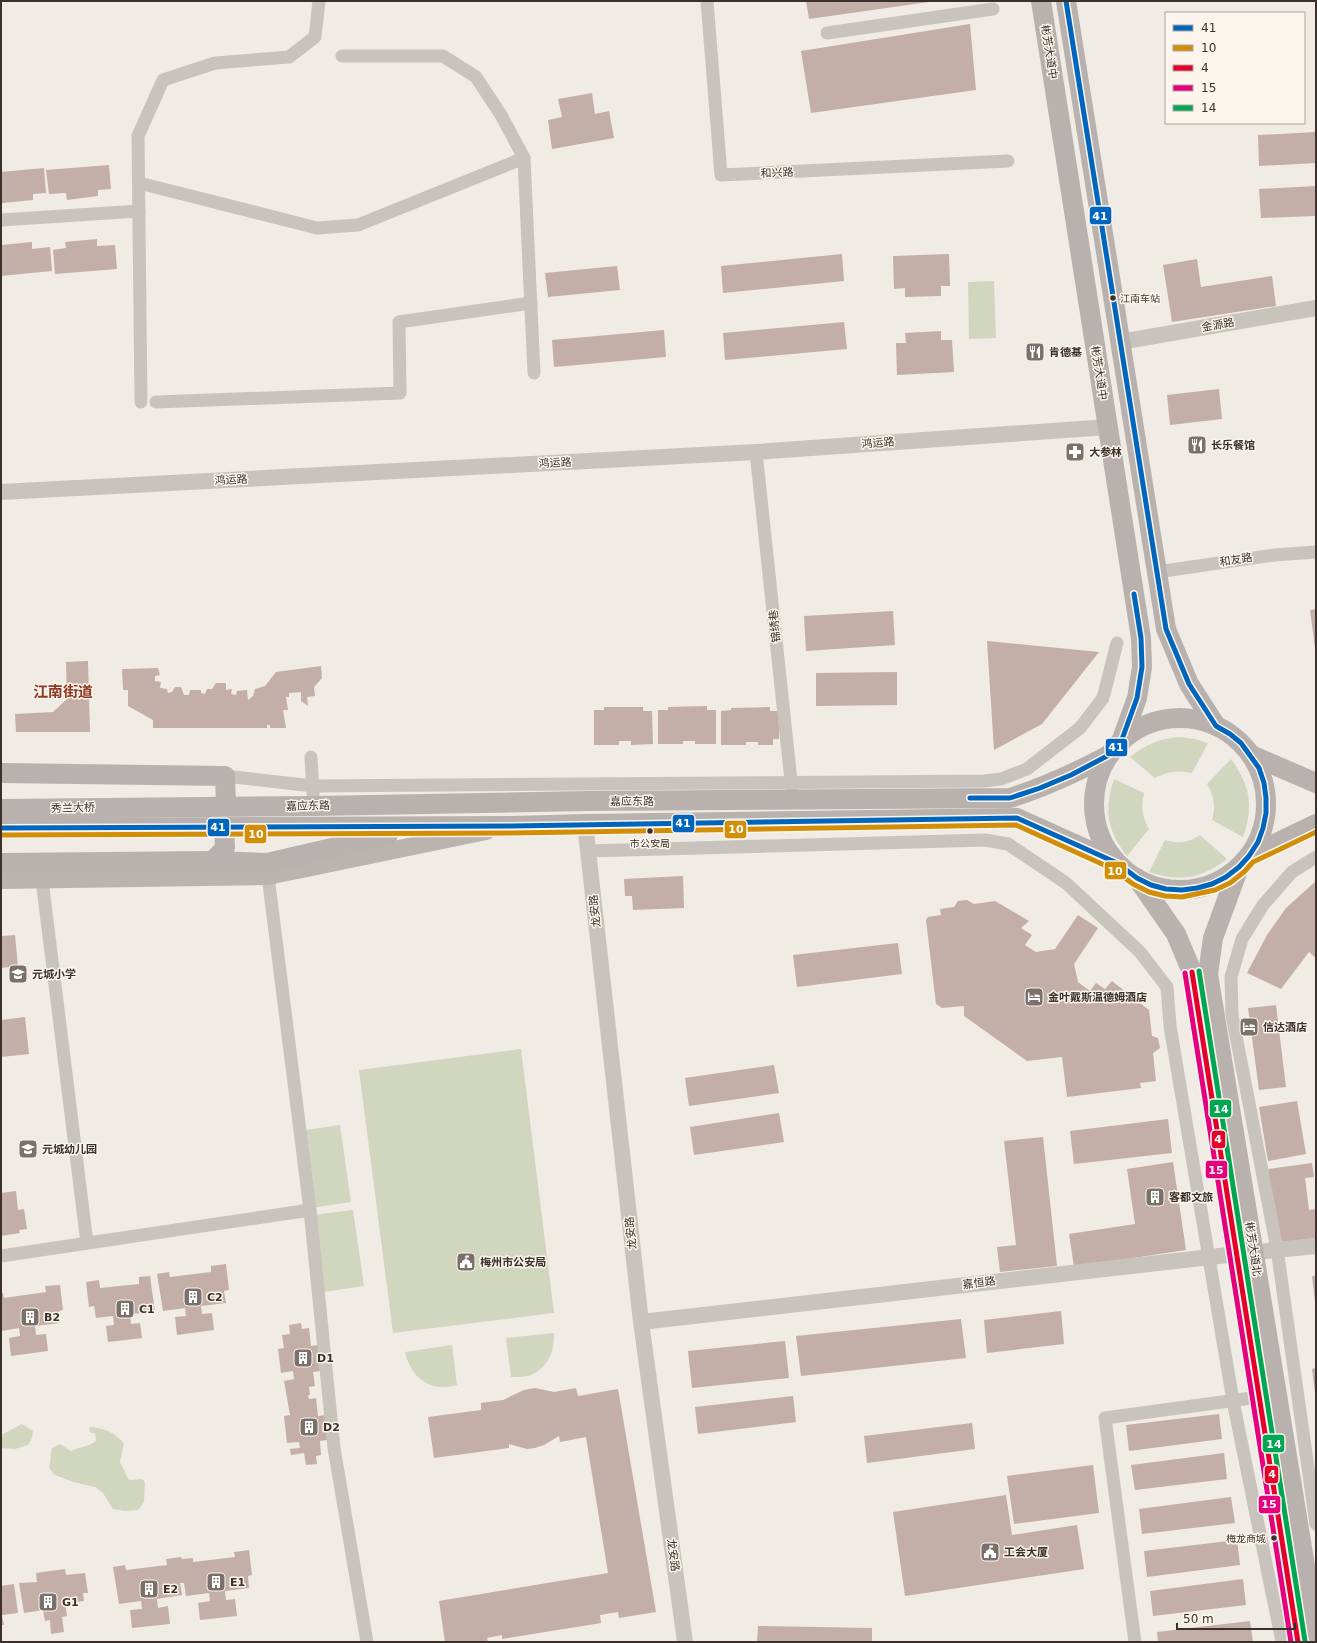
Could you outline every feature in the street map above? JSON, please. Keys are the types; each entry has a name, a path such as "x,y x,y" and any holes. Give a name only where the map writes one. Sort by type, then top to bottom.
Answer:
{"main road":[{"name":"彬芳大道中","path":"1041,1 1141,638 1142,667 1137,698 1115,749 1101,771 1096,787 1094,804 1096,822 1101,838 1109,853 1117,863"},
{"path":"1066,1 1166,629 1189,684 1216,726 1230,734 1241,744 1251,755 1259,768 1264,783 1266,805 1263,828 1258,842 1244,861 1226,877 1212,884 1182,890 1166,889 1151,885 1137,878 1117,863"},
{"name":"嘉应东路","path":"146,807 314,806 588,801 793,791 1010,798 1040,788 1071,775 1115,749 1134,732 1150,724 1184,718 1202,721 1216,726"},
{"path":"1251,755 1316,783"},
{"path":"1,773 224,776 226,806"},
{"name":"秀兰大桥","path":"1,809 146,807"},
{"name":"嘉应东路","path":"147,828 511,826 1016,818 1117,863"},
{"path":"1244,861 1316,824"},
{"path":"1,880 268,876 511,826"},
{"path":"214,861 225,848 224,827"},
{"path":"1,862 214,861 267,863 422,827"},
{"name":"秀兰大桥","path":"1,828 147,828"},
{"name":"彬芳大道北","path":"1244,861 1213,938 1208,974 1245,1253 1259,1397 1298,1642"},
{"name":"彬芳大道北","path":"1137,878 1176,934 1192,972 1316,1634"}],"street":[{"path":"142,402 138,136 163,80 215,63 289,57 315,37 319,1"},
{"name":"和兴路","path":"707,1 721,175 1008,161"},
{"path":"827,33 993,9"},
{"path":"342,56 443,56 476,76 501,115 524,158 534,374"},
{"path":"139,183 317,228 358,225 524,158"},
{"path":"1,220 139,211"},
{"path":"156,402 400,393 399,322 531,303"},
{"name":"金源路","path":"1120,342 1316,308"},
{"name":"鸿运路","path":"1,492 756,452 1108,427"},
{"name":"锦绣巷","path":"756,452 793,791"},
{"name":"和友路","path":"1157,572 1274,554 1316,552"},
{"path":"224,776 313,786 793,791 1001,779 1027,769 1080,728 1103,698 1117,643"},
{"path":"311,757 314,806"},
{"name":"龙安路","path":"585,824 641,1322 685,1642"},
{"path":"588,851 985,840 1008,844 1066,883 1140,952 1167,987 1170,1026 1233,1401 1282,1642"},
{"path":"1316,857 1292,872 1263,905 1242,939 1231,977 1232,1015 1277,1249 1316,1524"},
{"path":"268,876 310,1210 334,1448 367,1642"},
{"path":"42,880 87,1243"},
{"path":"1,1256 310,1210"},
{"name":"嘉恒路","path":"641,1322 1277,1249 1316,1246"},
{"path":"1135,1642 1105,1418 1259,1397"}],"green space":[{"path":"994,281 996,338 969,339 968,282"},
{"path":"1181,737 1208,743 1192,773 1173,772 1155,778 1130,757 1154,742"},
{"path":"1231,759 1242,778 1248,796 1248,815 1243,837 1212,820 1214,802 1207,784"},
{"path":"1114,779 1144,793 1143,812 1149,829 1127,856 1115,837 1109,819 1109,800"},
{"path":"1200,835 1227,859 1208,871 1190,877 1171,877 1149,872 1165,840 1183,842"},
{"path":"521,1049 554,1313 393,1333 359,1070"},
{"path":"340,1125 351,1202 311,1208 300,1131"},
{"path":"353,1210 364,1286 324,1292 313,1215"},
{"path":"554,1333 553,1346 545,1365 535,1373 528,1376 511,1377 506,1338"},
{"path":"452,1345 457,1385 447,1387 428,1384 417,1376 407,1359 405,1352"},
{"path":"22,1424 33,1431 32,1438 28,1445 15,1449 1,1448 1,1435"},
{"path":"90,1427 109,1431 117,1436 124,1444 120,1462 129,1480 142,1479 145,1482 144,1502 138,1510 125,1511 113,1509 103,1493 95,1487 73,1482 55,1475 49,1468 52,1448 60,1444 71,1451 90,1445 96,1441 95,1433 91,1433 89,1430"}],"building":[{"path":"806,1 929,1 929,2 809,19"},
{"path":"970,24 976,90 811,113 801,51"},
{"path":"592,93 595,114 609,111 614,138 552,149 548,120 562,117 558,99"},
{"path":"1316,132 1316,163 1259,166 1258,135"},
{"path":"109,165 111,189 98,190 98,196 67,200 66,193 49,194 46,170"},
{"path":"44,168 46,193 33,194 33,200 2,203 1,172"},
{"path":"1316,186 1316,216 1261,218 1259,189"},
{"path":"97,239 97,246 115,245 117,269 55,274 53,250 66,248 65,242"},
{"path":"32,242 32,249 50,247 52,271 1,276 1,245"},
{"path":"842,254 844,281 723,293 721,266"},
{"path":"949,254 950,286 941,286 941,296 905,297 905,288 894,289 893,256"},
{"path":"1197,259 1201,287 1272,276 1276,306 1172,322 1163,265"},
{"path":"617,266 620,290 548,297 545,273"},
{"path":"844,322 847,349 725,360 723,333"},
{"path":"664,330 666,357 554,367 552,340"},
{"path":"941,331 941,340 952,340 954,372 897,375 896,343 906,343 905,333"},
{"path":"1219,389 1222,419 1170,425 1167,395"},
{"path":"1316,609 1316,648 1315,648 1310,610"},
{"path":"893,611 895,645 806,651 804,616"},
{"path":"987,641 1099,652 1042,724 994,750"},
{"path":"88,661 90,732 16,732 15,714 53,712 67,699 66,662"},
{"path":"321,666 322,678 314,687 315,696 307,697 308,706 301,701 301,692 289,693 289,697 286,697 288,710 283,710 286,728 270,728 270,725 267,725 267,728 153,728 153,720 128,706 128,690 123,690 122,669 158,668 160,675 155,676 155,681 161,682 160,688 167,689 168,693 172,692 175,687 181,687 184,695 189,695 190,690 201,690 201,693 205,694 207,689 212,689 216,683 226,683 226,690 232,689 231,694 236,695 237,691 247,690 248,700 253,696 255,689 265,686 276,672"},
{"path":"897,672 897,705 816,706 816,673"},
{"path":"707,706 707,710 716,710 716,744 695,744 695,741 683,741 683,744 658,744 658,710 668,710 668,707"},
{"path":"604,707 643,707 643,711 652,711 653,744 631,745 631,741 619,741 619,745 594,745 594,710 604,710"},
{"path":"770,707 770,711 779,711 779,739 773,739 773,745 758,745 758,742 746,742 746,745 721,745 721,711 731,710 731,708"},
{"path":"683,876 684,908 633,910 632,896 625,896 624,879"},
{"path":"1316,881 1316,958 1309,952 1281,989 1247,973 1267,935 1286,908"},
{"name":"金叶戴斯温德姆酒店","path":"967,900 974,904 995,901 1029,921 1021,928 1032,935 1025,945 1036,952 1055,949 1078,915 1098,928 1074,964 1078,982 1090,991 1096,983 1105,989 1112,981 1149,1010 1152,1036 1158,1038 1160,1048 1153,1053 1156,1081 1140,1083 1141,1088 1067,1097 1062,1057 1027,1061 964,1016 964,1006 942,1008 936,1004 926,920 928,917 941,915 940,909 954,907 958,901"},
{"path":"15,935 18,966 1,968 1,936"},
{"path":"898,943 902,974 797,987 793,955"},
{"path":"1276,1005 1286,1087 1259,1090 1248,1008"},
{"path":"25,1017 29,1054 1,1057 1,1020"},
{"path":"774,1065 779,1093 689,1106 685,1078"},
{"path":"1297,1101 1306,1154 1268,1161 1259,1107"},
{"path":"779,1113 784,1142 694,1155 690,1127"},
{"path":"1168,1119 1172,1153 1074,1164 1070,1131"},
{"path":"1043,1137 1057,1266 1000,1272 997,1247 1016,1245 1004,1141"},
{"name":"客都文旅","path":"1173,1162 1186,1250 1074,1267 1069,1234 1135,1224 1127,1169"},
{"path":"1312,1163 1314,1177 1305,1178 1309,1210 1316,1209 1316,1238 1278,1243 1268,1169"},
{"path":"16,1191 18,1210 24,1209 27,1229 19,1230 20,1233 1,1236 1,1193"},
{"name":"C2","path":"226,1264 229,1290 224,1291 226,1303 201,1306 202,1314 212,1313 214,1330 177,1335 175,1317 186,1316 185,1308 163,1311 157,1274 169,1272 170,1277 211,1272 211,1266"},
{"name":"C1","path":"150,1276 155,1312 130,1314 131,1324 140,1323 142,1338 108,1342 106,1326 114,1325 113,1316 96,1318 94,1306 89,1307 86,1282 99,1280 100,1288 139,1284 139,1277"},
{"path":"1312,1276 1316,1276 1316,1302 1315,1302"},
{"name":"B2","path":"60,1285 63,1310 59,1311 60,1323 35,1326 36,1335 46,1334 48,1351 11,1356 9,1338 20,1336 19,1328 1,1331 1,1293 3,1293 4,1298 46,1292 45,1286"},
{"path":"1061,1311 1064,1344 987,1353 984,1320"},
{"path":"961,1319 966,1358 801,1376 796,1336"},
{"path":"301,1323 302,1329 309,1328 311,1346 318,1345 320,1371 313,1372 315,1386 309,1387 310,1395 308,1395 309,1399 316,1398 318,1416 325,1415 327,1440 320,1441 321,1455 316,1456 317,1464 306,1465 304,1453 291,1455 290,1449 300,1448 299,1442 287,1443 284,1416 290,1415 284,1381 294,1379 293,1371 281,1373 278,1349 284,1348 282,1335 290,1334 289,1325"},
{"path":"785,1341 789,1378 692,1388 688,1351"},
{"path":"1316,1368 1316,1393 1315,1393 1312,1369"},
{"path":"535,1388 554,1392 576,1388 578,1396 618,1389 656,1612 619,1618 618,1612 600,1615 601,1623 502,1639 502,1635 487,1638 488,1642 445,1642 439,1601 608,1573 586,1437 560,1442 559,1436 544,1445 535,1448 527,1449 509,1444 509,1448 434,1458 428,1417 481,1410 481,1403 503,1400 524,1390"},
{"path":"793,1396 796,1422 698,1434 695,1407"},
{"path":"1219,1414 1222,1439 1129,1451 1126,1425"},
{"path":"972,1423 975,1449 867,1463 864,1436"},
{"path":"1224,1453 1227,1479 1135,1490 1131,1465"},
{"path":"1093,1465 1099,1513 1014,1524 1007,1476"},
{"name":"工会大厦","path":"1006,1495 1012,1535 1077,1525 1084,1569 905,1596 893,1512"},
{"path":"1231,1497 1235,1523 1142,1534 1139,1509"},
{"path":"1237,1540 1240,1565 1147,1577 1144,1551"},
{"path":"249,1550 252,1575 248,1576 249,1588 225,1591 226,1600 235,1599 237,1616 200,1620 198,1603 210,1601 209,1593 186,1596 184,1583 180,1583 182,1595 157,1599 158,1608 168,1606 170,1624 132,1628 130,1610 142,1609 141,1601 119,1604 113,1567 125,1565 126,1570 167,1565 166,1559 181,1557 182,1559 193,1558 193,1562 235,1557 234,1552"},
{"name":"G1","path":"65,1569 66,1575 85,1573 88,1593 83,1593 84,1601 65,1603 67,1616 62,1617 64,1632 51,1634 50,1620 45,1621 43,1610 24,1613 19,1583 37,1582 36,1573"},
{"path":"1243,1579 1246,1605 1153,1616 1150,1591"},
{"path":"14,1584 18,1613 2,1615 4,1625 1,1625 1,1586"},
{"path":"1250,1621 1253,1642 1158,1642 1157,1632"},
{"path":"758,1626 872,1628 872,1642 757,1642"}],"transit line":[{"name":"41","path":"1,828 511,826 1017,818 1117,863 1137,878 1151,885 1166,889 1182,890 1212,884 1226,877 1239,867 1249,856 1258,842 1263,828 1266,813 1264,783 1259,768 1241,743 1230,734 1216,726 1189,684 1166,629 1066,1"},
{"name":"41","path":"970,798 1010,798 1040,788 1071,775 1109,755 1121,742 1137,698 1142,667 1141,638 1134,594"},
{"name":"10","path":"1,835 511,833 1016,825 1113,869 1133,884 1149,892 1165,896 1182,897 1215,890 1230,883 1244,872 1253,862 1316,832"},
{"name":"14","path":"1199,971 1305,1641"},
{"name":"4","path":"1192,972 1298,1642"},
{"name":"15","path":"1185,973 1291,1642"}],"place":[{"name":"江南车站","path":"1113,298"},
{"name":"肯德基","path":"1035,352"},
{"name":"长乐餐馆","path":"1197,445"},
{"name":"大参林","path":"1075,452"},
{"name":"市公安局","path":"650,831"},
{"name":"元城小学","path":"18,974"},
{"name":"金叶戴斯温德姆酒店","path":"1034,997"},
{"name":"信达酒店","path":"1249,1027"},
{"name":"元城幼儿园","path":"28,1149"},
{"name":"客都文旅","path":"1155,1197"},
{"name":"梅州市公安局","path":"466,1262"},
{"name":"C2","path":"193,1297"},
{"name":"C1","path":"125,1309"},
{"name":"B2","path":"30,1317"},
{"name":"D1","path":"303,1358"},
{"name":"D2","path":"309,1427"},
{"name":"梅龙商城","path":"1274,1538"},
{"name":"工会大厦","path":"990,1552"},
{"name":"E1","path":"216,1582"},
{"name":"E2","path":"149,1589"},
{"name":"G1","path":"48,1602"}],"district":[{"name":"江南街道","path":"63,692"}]}
